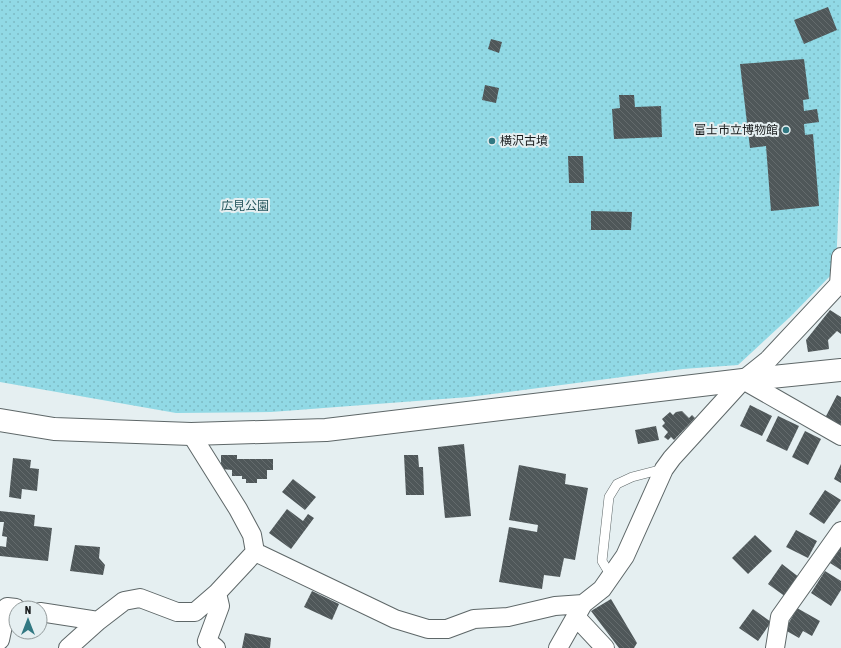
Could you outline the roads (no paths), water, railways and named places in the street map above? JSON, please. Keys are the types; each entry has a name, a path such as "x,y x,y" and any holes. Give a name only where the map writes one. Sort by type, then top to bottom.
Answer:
{"street":[{"path":"558,648 579,610 602,589 625,556 664,469 672,458 743,380 768,360 840,283 841,257"},
{"path":"0,420 54,429 191,434 326,430 743,380 841,370"},
{"path":"743,380 841,436"},
{"path":"68,648 98,621 124,601 140,598 177,612 195,612 217,593 254,552 252,535 238,509 191,434"},
{"path":"774,648 780,617 841,531"},
{"path":"254,552 395,619 428,629 447,629 474,619 508,617 555,606 579,610 605,648"},
{"path":"216,648 207,642 220,606 217,593"},
{"path":"0,640 8,607"},
{"path":"48,613 98,621"}],"lane":[{"path":"611,576 602,561 609,497 617,484 664,469"}],"place":[{"name":"富士市立博物館","path":"786,130"},
{"name":"横沢古墳","path":"492,141"}],"park label":[{"name":"広見公園","path":"245,206"}]}
